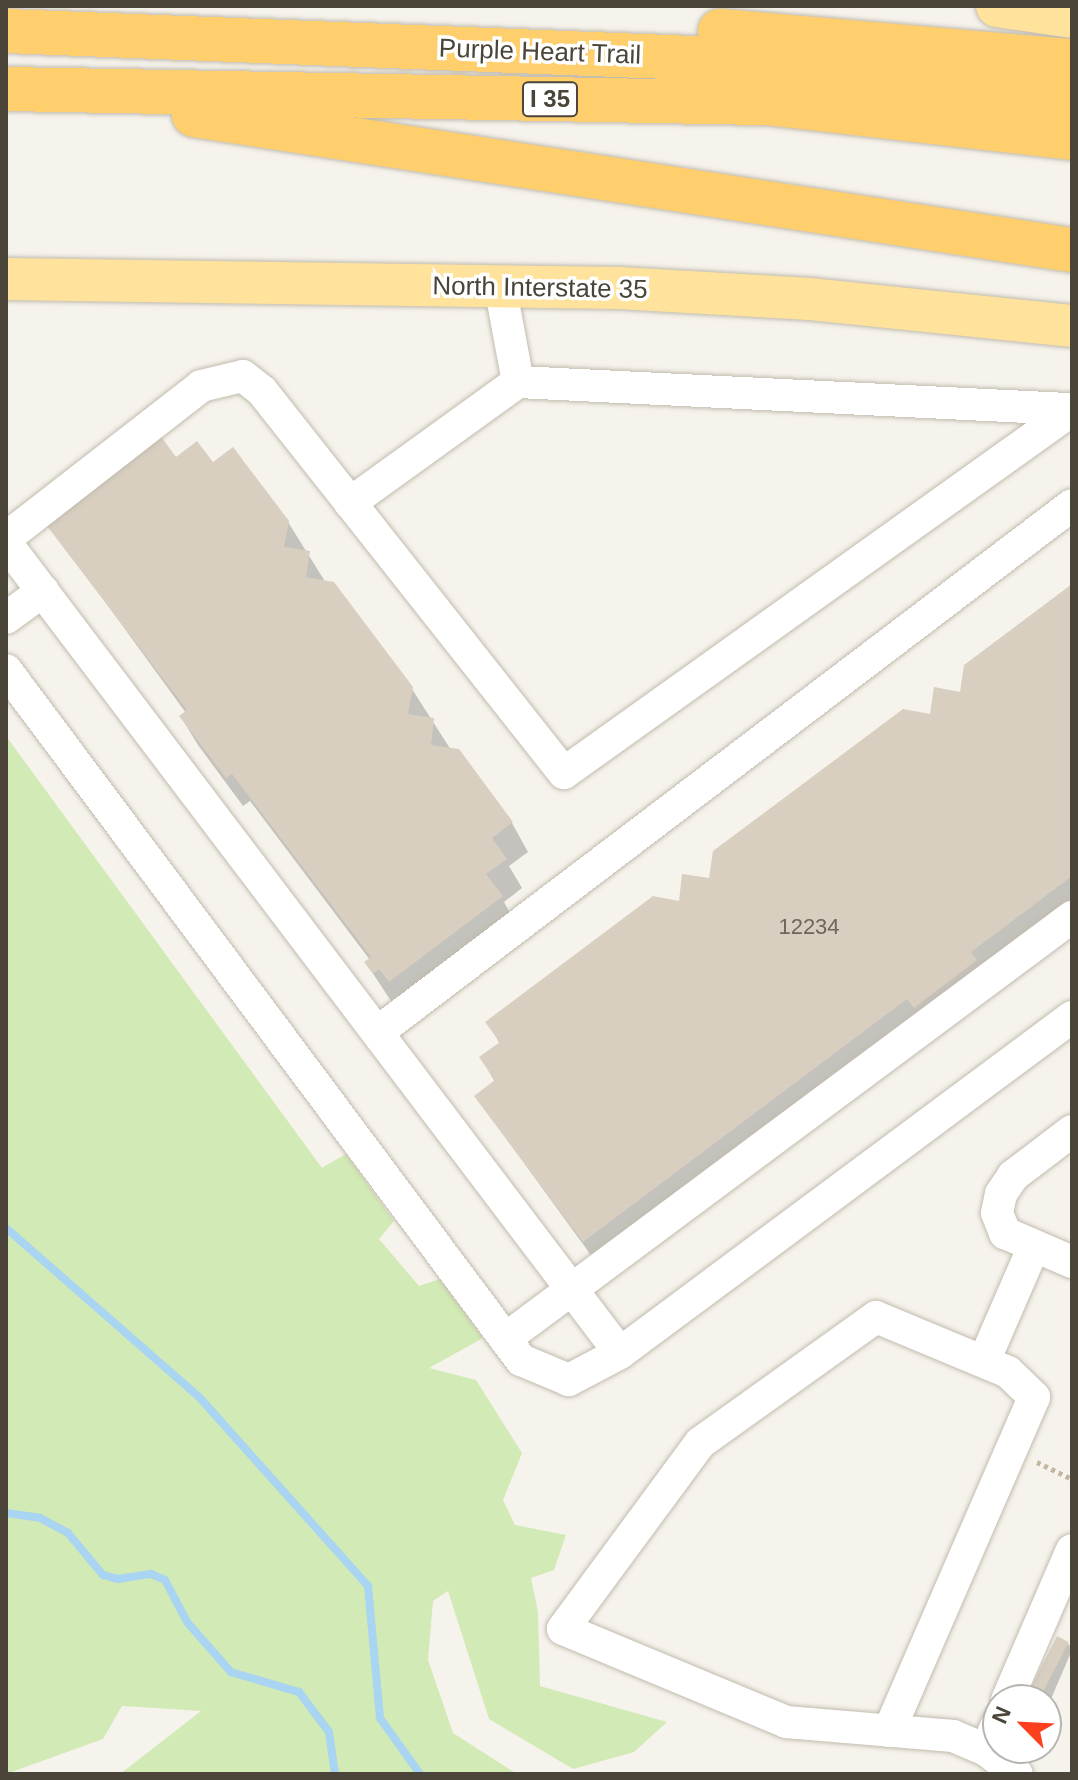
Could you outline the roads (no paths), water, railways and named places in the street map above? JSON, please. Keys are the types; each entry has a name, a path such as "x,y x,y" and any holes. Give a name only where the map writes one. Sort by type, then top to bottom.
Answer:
{"highway":[{"path":"50,33 383,17 816,36 1072,61"},
{"name":"Purple Heart Trail","path":"6,31 720,59 1072,100"},
{"name":"Purple Heart Trail","path":"16,90 766,103 1072,138"},
{"path":"16,90 1072,250"}],"main road":[{"path":"997,6 1072,17"},
{"name":"North Interstate 35","path":"6,279 500,286 810,299 1072,326"}],"lane":[{"path":"500,286 518,382"},
{"path":"620,1353 6,541 201,386 243,376 262,391 564,773 1071,409"},
{"path":"350,503 518,382 1071,409"},
{"path":"378,1032 1072,505"},
{"path":"6,618 43,591"},
{"path":"6,670 521,1360 569,1380 620,1353 1072,1017"},
{"path":"505,1339 1072,917"},
{"path":"1072,1131 1013,1176 997,1213 1005,1233 1072,1262"},
{"path":"984,1361 1034,1246"},
{"path":"889,1731 1034,1397 1008,1372 876,1317 700,1443 563,1629 786,1722 889,1731 953,1736 982,1736"},
{"path":"1016,1684 1063,1597 1072,1550"}],"waterway":[{"path":"6,1228 200,1398 368,1586 380,1718 420,1774"},
{"path":"6,1513 40,1518 68,1533 103,1575 118,1579 151,1574 165,1580 187,1622 231,1672 299,1692 329,1732 335,1774"}]}
